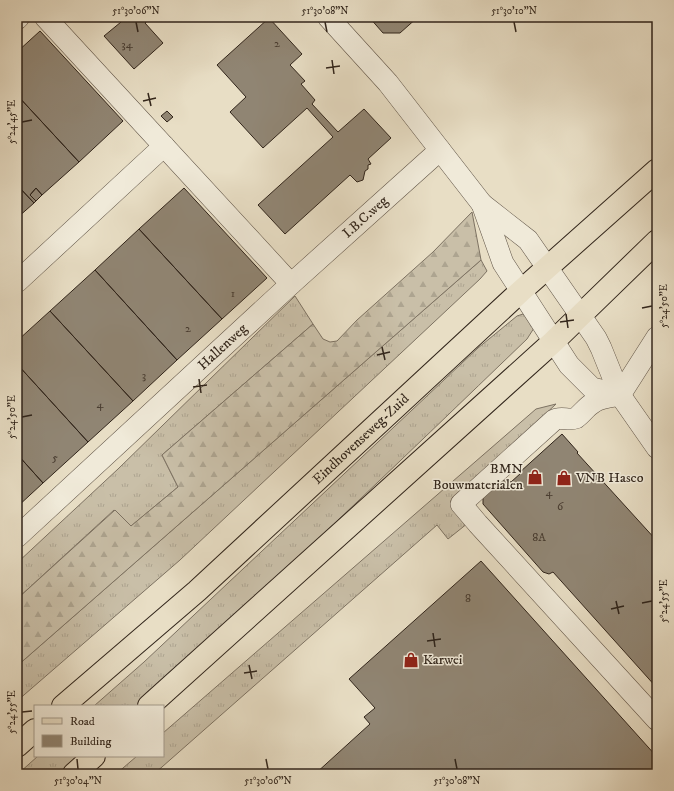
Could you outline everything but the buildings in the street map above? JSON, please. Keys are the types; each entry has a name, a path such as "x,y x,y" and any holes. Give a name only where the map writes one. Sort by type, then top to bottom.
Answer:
{"main road":[{"name":"Eindhovenseweg-Zuid","path":"64,705 197,591 520,291 657,170"},
{"path":"151,705 553,342 579,315 617,281 657,241"},
{"path":"17,746 34,731"},
{"path":"74,774 93,757"}],"street":[{"path":"45,17 291,284"},
{"path":"328,17 388,83 482,204 528,240 596,338 620,395 657,448"},
{"path":"17,282 164,146"},
{"name":"I.B.C.weg","path":"291,284 440,150"},
{"path":"482,204 503,263 569,365 592,388 620,395"},
{"name":"Hallenweg","path":"17,537 291,284"},
{"path":"657,337 653,356 620,395 602,398 594,402 573,419 560,418 554,420 461,504 657,720"}],"green space":[{"path":"472,212 481,260 17,666 17,599 115,510 131,526 178,487 162,455 313,324 323,339 330,342 337,341 357,320 433,252"},
{"path":"481,260 487,271 480,279 180,560 17,701 17,666"},
{"path":"295,296 313,324 162,455 178,487 131,526 114,510 17,599 17,563 118,469"},
{"path":"528,314 534,328 527,339 236,616 138,705 95,705 144,662 478,348 517,316"},
{"path":"556,404 452,502 468,523 448,539 437,525 154,774 116,774 136,757 164,757 164,732 536,409"},
{"path":"37,757 81,757 62,774 19,773"}],"place":[{"name":"BMN Bouwmaterialen","path":"535,477"},
{"name":"VNB Hasco","path":"564,478"},
{"name":"Karwei","path":"411,660"}]}
